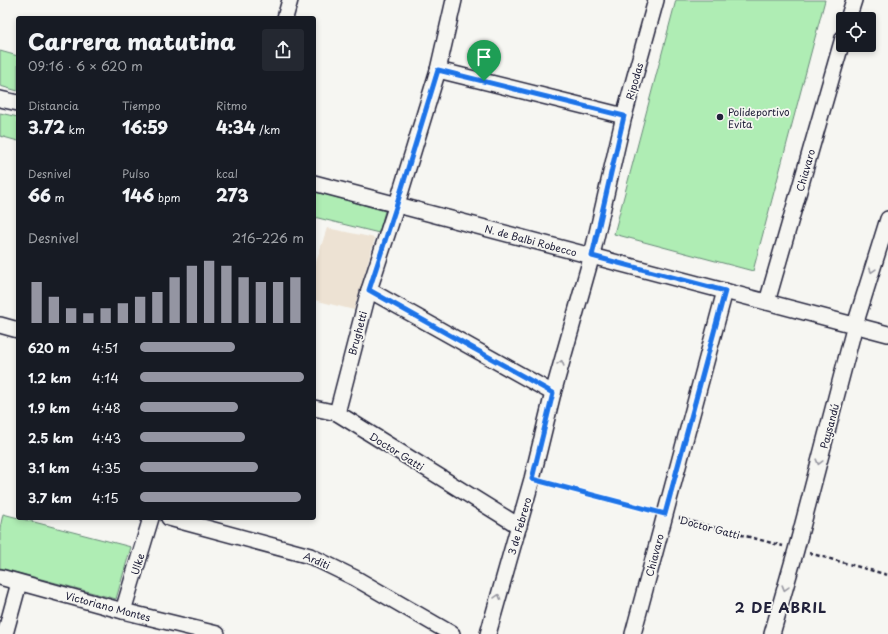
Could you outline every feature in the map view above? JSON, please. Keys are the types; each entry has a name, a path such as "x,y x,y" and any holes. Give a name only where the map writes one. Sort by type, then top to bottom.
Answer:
{"street":[{"path":"286,16 290,0"},
{"name":"Brughetti","path":"336,413 369,290 438,70 454,0"},
{"name":"Ripodas","path":"592,256 624,116 656,0"},
{"path":"850,12 854,0"},
{"name":"Chiavaro","path":"768,302 839,52"},
{"path":"438,70 624,116"},
{"path":"0,99 16,103"},
{"name":"N. de Balbi Robecco","path":"316,184 888,334"},
{"name":"Paysandú","path":"772,634 796,550 855,325 888,219"},
{"name":"3 de Febrero","path":"488,634 532,479 553,393 592,256"},
{"path":"369,290 553,393"},
{"name":"Chiavaro","path":"632,634 725,291"},
{"path":"0,325 16,329"},
{"name":"Doctor Gatti","path":"316,408 336,413 519,526"},
{"name":"Ulke","path":"123,611 150,520"},
{"name":"Arditi","path":"176,520 310,556 355,578 452,634"},
{"name":"Victoriano Montes","path":"0,577 123,611 217,634"},
{"path":"5,634 19,583"}],"path":[{"name":"Doctor Gatti","path":"532,479 888,575"}],"shaded area":[{"path":"327,228 375,238 354,310 316,300 316,262"}],"green space":[{"name":"Polideportivo Evita","path":"676,0 825,0 753,271 614,234"},
{"path":"0,51 16,55 16,90 0,86"},
{"path":"0,113 16,117 16,140 0,136"},
{"path":"316,192 385,211 379,233 316,217"},
{"path":"3,514 16,517 16,520 26,520 131,547 116,599 0,568 0,528"}],"place":[{"name":"Polideportivo Evita","path":"720,117"}],"district":[{"name":"2 DE ABRIL","path":"781,607"}],"route":[{"path":"438,70 484,81 624,116 592,256 725,291 665,514 532,479 553,393 369,290 438,70"}]}
